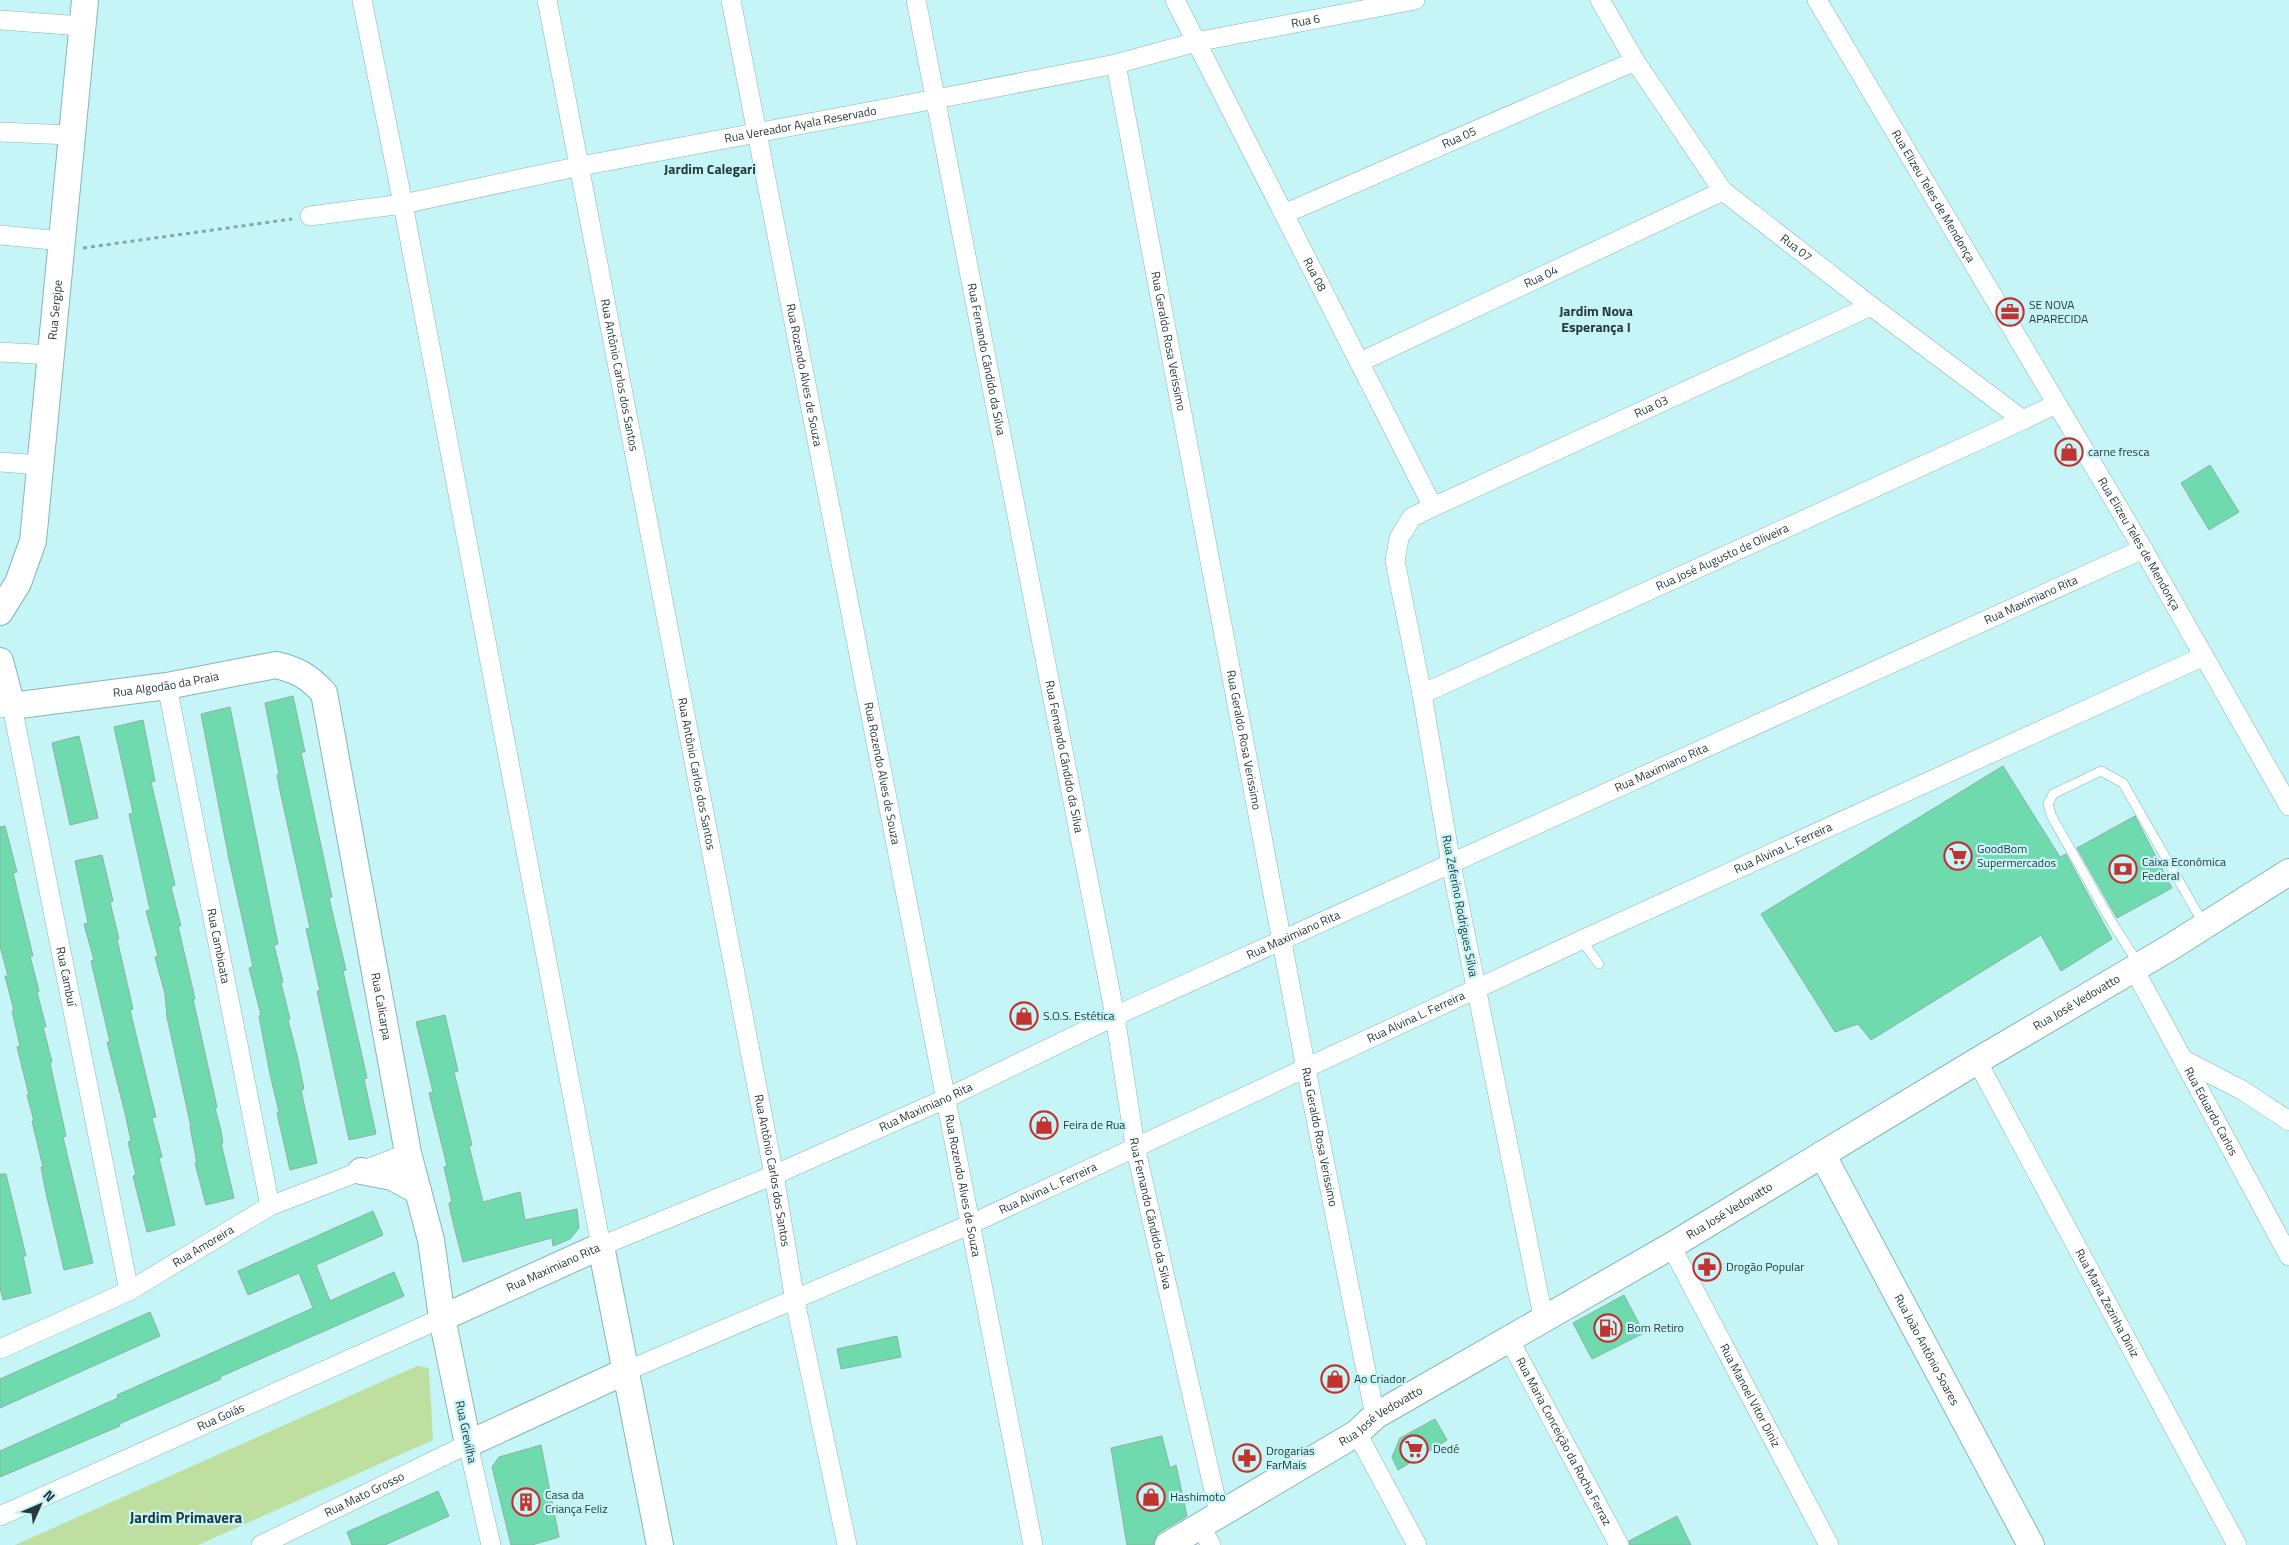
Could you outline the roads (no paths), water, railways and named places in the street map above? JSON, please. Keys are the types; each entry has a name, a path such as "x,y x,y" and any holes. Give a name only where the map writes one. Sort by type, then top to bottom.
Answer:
{"street":[{"name":"Rua Sergipe","path":"0,612 9,582 33,541 52,355 70,135 85,0"},
{"path":"362,0 403,204 624,1372 660,1545"},
{"name":"Rua Antônio Carlos dos Santos","path":"547,0 581,166 774,1175 795,1301 847,1545"},
{"name":"Rua Rozendo Alves de Souza","path":"732,0 1033,1545"},
{"name":"Rua Fernando Cândido da Silva","path":"916,0 1115,1016 1135,1146 1210,1528"},
{"name":"Rua 08","path":"1175,0 1433,507"},
{"name":"Rua 6","path":"1196,42 1415,0"},
{"name":"Rua 07","path":"1600,0 1635,61 1723,191 1871,306 2023,420"},
{"name":"Rua Elizeu Teles de Mendonça","path":"1817,0 2143,549 2289,806"},
{"path":"0,20 82,26"},
{"name":"Rua Vereador Ayala Reservado","path":"310,216 403,204 581,166 1116,64 1196,42"},
{"name":"Rua 05","path":"1284,214 1635,61"},
{"name":"Rua Geraldo Rosa Verissimo","path":"1116,64 1306,1069 1366,1424 1417,1545"},
{"path":"0,132 70,135"},
{"name":"Rua 04","path":"1360,362 1723,191"},
{"path":"0,235 61,246"},
{"name":"Rua 03","path":"1433,507 1871,306"},
{"path":"0,352 52,355"},
{"path":"2023,420 2056,404"},
{"name":"Rua José Augusto de Oliveira","path":"1422,694 2023,420"},
{"path":"0,462 40,465"},
{"name":"Rua Zeferino Rodrigues Silva","path":"1433,507 1412,517 1399,538 1395,561 1422,694 1451,864 1544,1320"},
{"name":"Rua Maximiano Rita","path":"442,1318 601,1246 774,1175 945,1099 1115,1016 1282,942 2143,549"},
{"name":"Rua Alvina L. Ferreira","path":"624,1372 795,1301 971,1224 1135,1146 2204,656"},
{"name":"Rua Cambuí","path":"0,661 6,707 129,1290"},
{"name":"Rua Algodão da Praia","path":"6,707 167,686 276,665 293,669 309,676 324,693"},
{"name":"Rua Cambioata","path":"167,686 270,1206"},
{"name":"Rua Calicarpa","path":"324,693 408,1153 431,1240 442,1318"},
{"name":"Rua José Vedovatto","path":"1168,1545 1210,1528 1366,1424 1509,1338 1544,1320 1672,1246 1977,1060 2205,926 2289,872"},
{"name":"Rua Eduardo Carlos","path":"2137,967 2184,1060 2289,1256"},
{"name":"Rua Maria Zezinha Diniz","path":"1977,1060 2237,1545"},
{"path":"2184,1060 2242,1090 2289,1121"},
{"name":"Rua Amoreira","path":"0,1349 129,1290 270,1206 408,1153"},
{"name":"Rua João Antônio Soares","path":"1822,1154 2031,1545"},
{"path":"361,1171 392,1177 418,1191"},
{"name":"Rua Manoel Vitor Diniz","path":"1672,1246 1829,1545"},
{"name":"Rua Grevilha","path":"442,1318 491,1545"},
{"name":"Rua Goiás","path":"0,1516 442,1318"},
{"name":"Rua Maria Conceição da Rocha Ferraz","path":"1509,1338 1619,1545"},
{"path":"468,1444 624,1372"},
{"name":"Rua Mato Grosso","path":"261,1545 468,1444"}],"lane":[{"path":"2137,967 2052,817 2048,804 2053,794 2101,771 2123,783 2205,926"},
{"path":"1582,941 1599,964"}],"place":[{"name":"SE NOVA APARECIDA","path":"2010,312"},
{"name":"carne fresca","path":"2069,452"},
{"name":"GoodBom Supermercados","path":"1958,856"},
{"name":"Caixa Econômica Federal","path":"2123,869"},
{"name":"S.O.S. Estética","path":"1024,1016"},
{"name":"Feira de Rua","path":"1044,1125"},
{"name":"Drogão Popular","path":"1707,1267"},
{"name":"Bom Retiro","path":"1608,1328"},
{"name":"Ao Criador","path":"1335,1379"},
{"name":"Dedé","path":"1414,1449"},
{"name":"Drogarias FarMais","path":"1247,1458"},
{"name":"Hashimoto","path":"1151,1497"},
{"name":"Casa da Criança Feliz","path":"526,1502"}],"district":[{"name":"Jardim Calegari","path":"710,169"},
{"name":"Jardim Nova Esperança I","path":"1596,320"},
{"name":"Jardim Primavera","path":"186,1518"}]}
